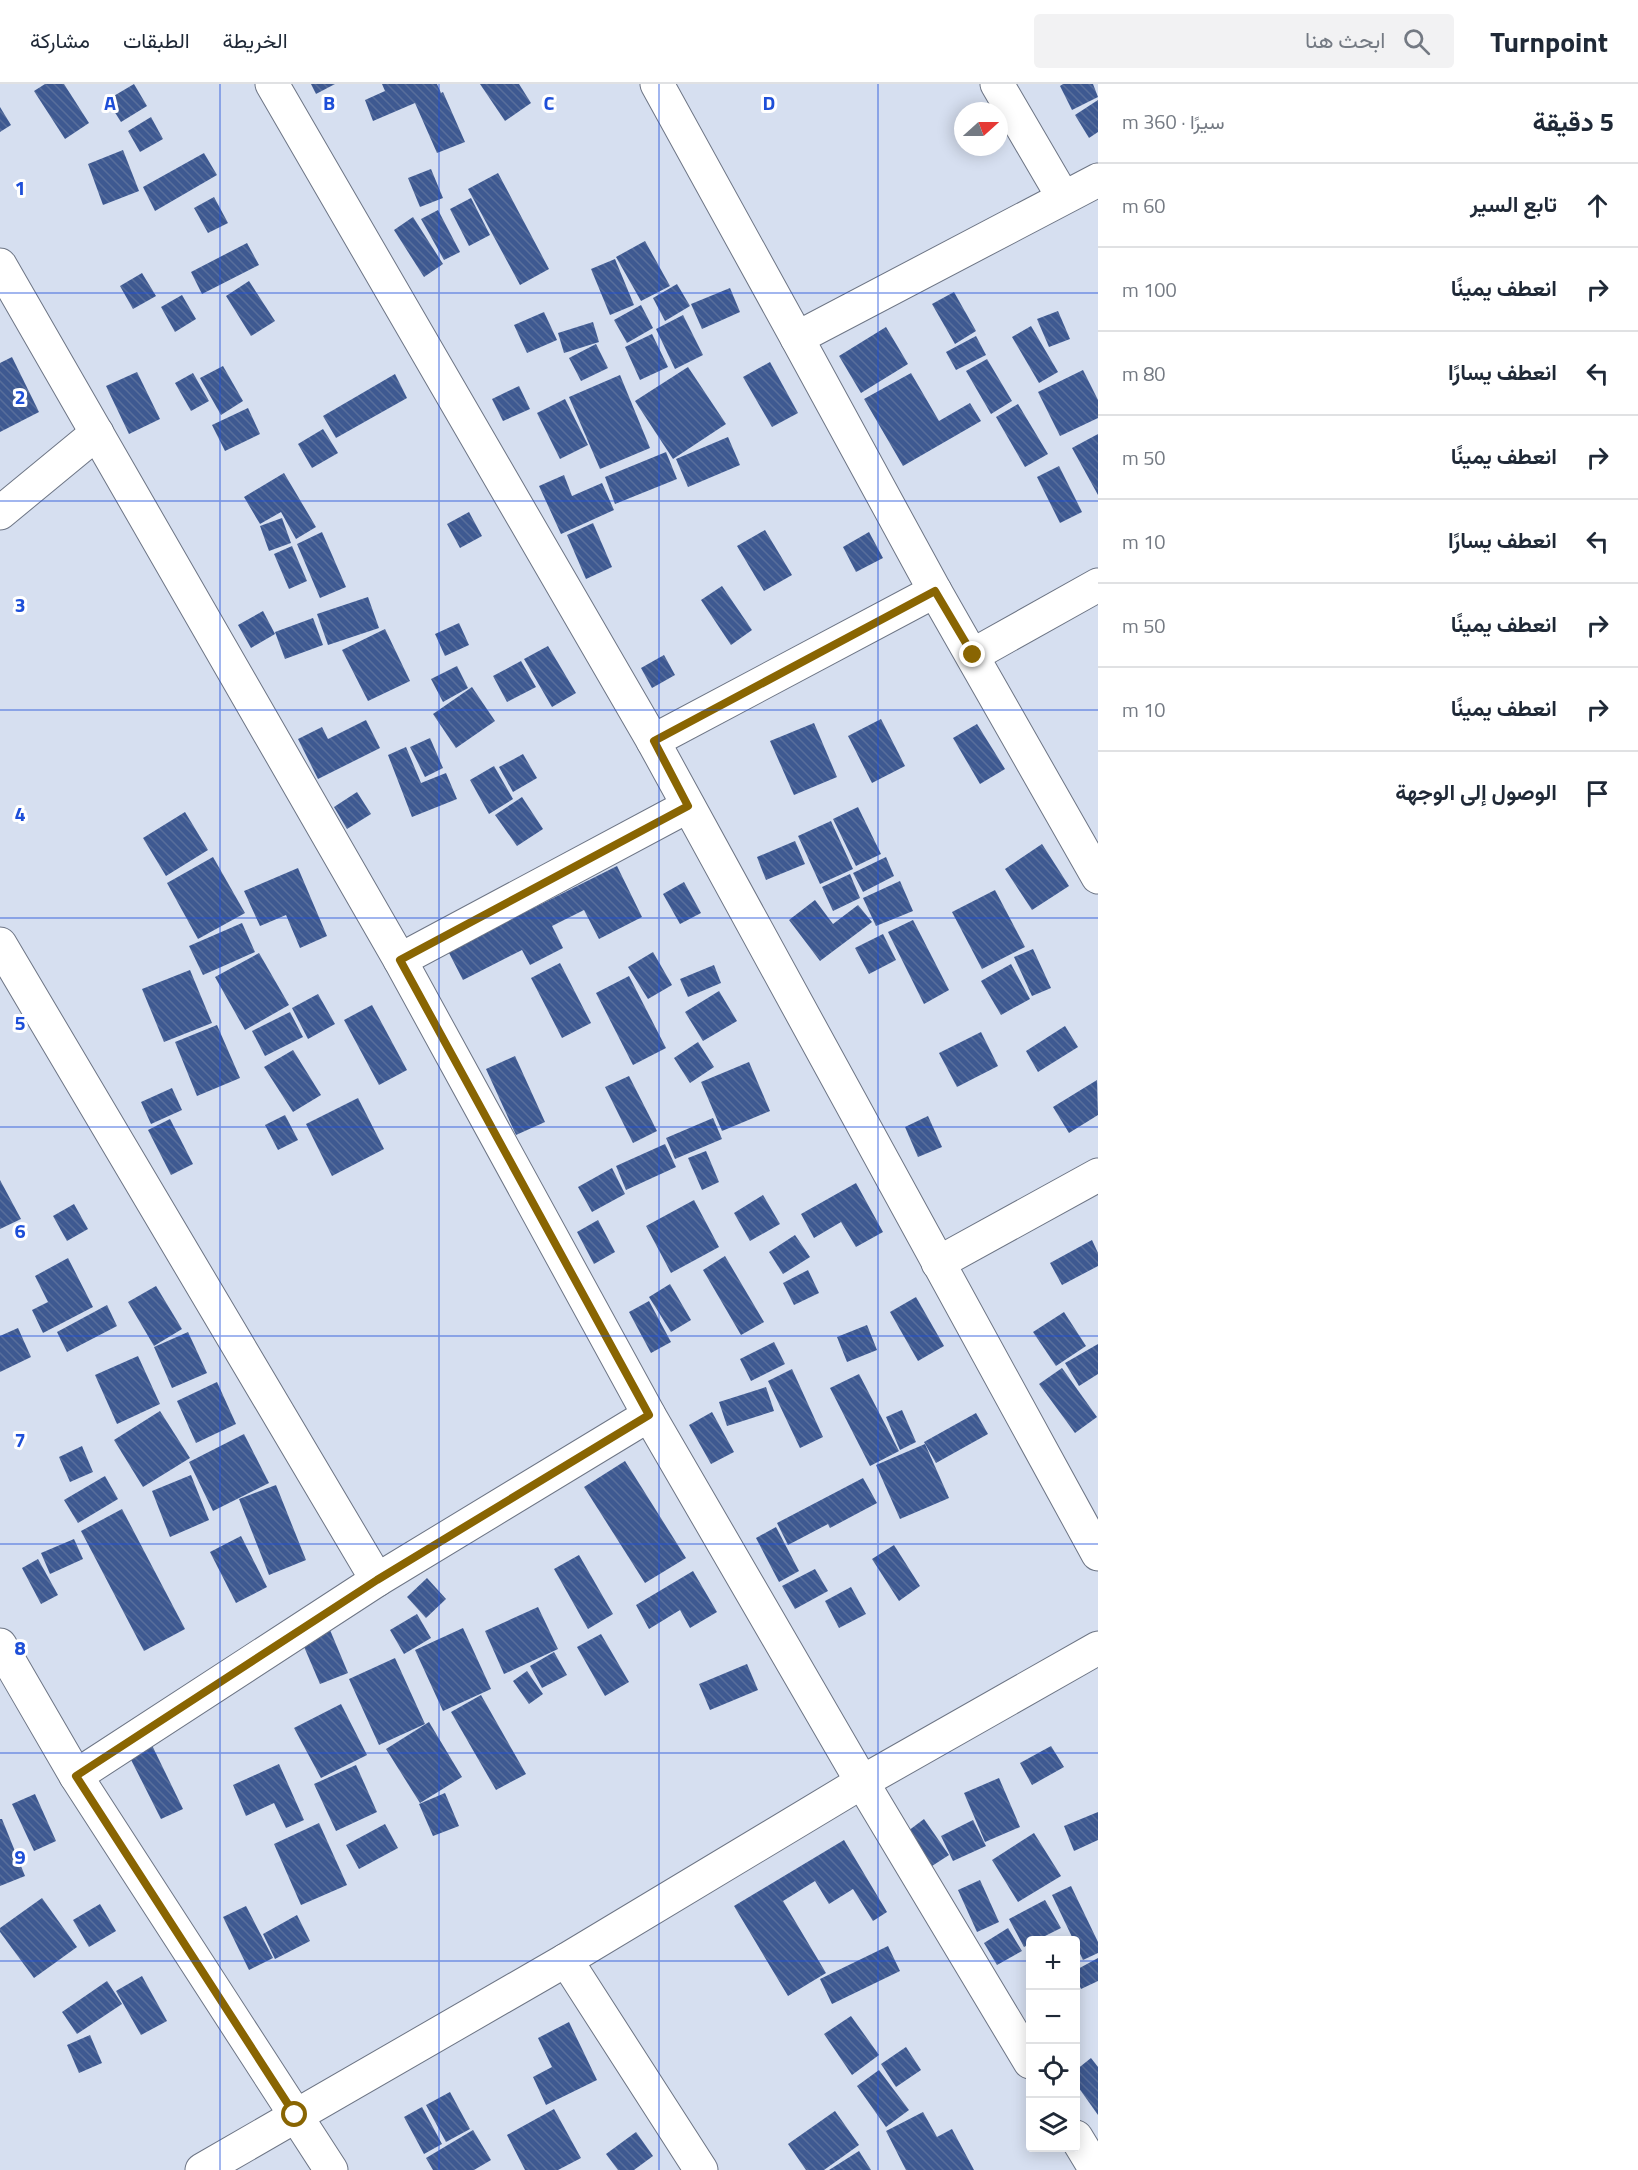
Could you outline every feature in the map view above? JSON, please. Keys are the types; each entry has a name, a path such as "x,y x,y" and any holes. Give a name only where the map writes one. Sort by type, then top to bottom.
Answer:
{"street":[{"path":"272,84 654,741 1098,1554"},
{"path":"657,84 935,591 1098,877"},
{"path":"997,84 1063,197"},
{"path":"797,338 1098,180"},
{"path":"0,265 400,960 649,1415 862,1782 1026,2055"},
{"path":"0,513 97,433"},
{"path":"973,655 1098,585"},
{"path":"654,741 935,591"},
{"path":"400,960 688,806"},
{"path":"0,944 377,1580"},
{"path":"938,1263 1098,1175"},
{"path":"76,1776 377,1580 649,1415"},
{"path":"0,1645 76,1776 331,2170"},
{"path":"202,2170 566,1960 862,1782 1098,1648"},
{"path":"566,1960 701,2170"},
{"path":"1080,2144 1096,2170"}],"building":[{"path":"45,84 64,84 89,123 65,139 34,91"},
{"path":"134,84 147,106 121,122 107,100"},
{"path":"311,84 335,84 316,94"},
{"path":"382,84 437,84 441,93 443,92 465,142 437,153 415,103 373,121 365,100 385,91"},
{"path":"480,84 519,84 531,103 505,121"},
{"path":"1063,84 1093,84 1098,97 1072,110 1060,86"},
{"path":"1098,100 1098,132 1089,138 1075,115"},
{"path":"0,107 11,125 0,132"},
{"path":"151,117 163,139 140,152 128,131"},
{"path":"123,150 139,191 103,205 88,164"},
{"path":"204,153 217,175 155,211 143,187"},
{"path":"431,169 443,198 420,207 408,178"},
{"path":"498,173 549,269 520,285 468,189"},
{"path":"214,197 228,223 208,233 194,208"},
{"path":"471,198 490,235 469,246 450,209"},
{"path":"438,210 460,252 444,260 421,219"},
{"path":"413,217 443,264 424,277 394,230"},
{"path":"645,241 670,286 641,301 616,257"},
{"path":"247,243 259,265 202,294 191,272"},
{"path":"615,259 634,305 610,315 591,269"},
{"path":"142,273 156,296 133,309 120,286"},
{"path":"249,281 275,321 251,336 226,296"},
{"path":"677,284 690,306 665,321 653,298"},
{"path":"730,288 740,312 702,329 691,304"},
{"path":"954,292 976,331 955,344 932,304"},
{"path":"182,295 196,319 175,332 161,307"},
{"path":"641,305 653,328 627,343 614,320"},
{"path":"1058,311 1070,339 1049,347 1037,319"},
{"path":"544,312 557,340 527,353 514,325"},
{"path":"683,315 703,355 675,369 656,329"},
{"path":"593,322 599,342 564,353 558,333"},
{"path":"1031,326 1058,372 1039,383 1012,337"},
{"path":"886,327 908,364 861,393 839,356"},
{"path":"652,334 668,367 640,380 625,347"},
{"path":"976,336 986,355 956,370 946,352"},
{"path":"596,344 608,368 581,381 569,358"},
{"path":"12,357 39,412 0,432 0,363"},
{"path":"987,359 1012,401 991,414 966,371"},
{"path":"770,362 798,413 772,427 743,377"},
{"path":"223,366 243,401 221,415 200,378"},
{"path":"688,367 726,424 673,459 635,401"},
{"path":"1083,370 1098,400 1098,418 1060,436 1038,392"},
{"path":"137,372 160,419 129,434 106,386"},
{"path":"193,373 209,401 191,411 175,383"},
{"path":"911,373 939,421 970,403 981,421 903,466 864,399"},
{"path":"395,374 407,398 336,438 323,416"},
{"path":"620,375 650,448 600,469 569,397"},
{"path":"519,386 530,409 503,421 492,399"},
{"path":"565,399 588,445 560,459 537,413"},
{"path":"1018,404 1048,454 1025,467 996,417"},
{"path":"248,408 260,434 225,451 212,425"},
{"path":"323,429 338,453 312,468 298,444"},
{"path":"1098,434 1098,495 1072,448"},
{"path":"728,437 740,465 688,487 676,459"},
{"path":"666,452 677,479 615,504 605,477"},
{"path":"1059,466 1082,512 1060,523 1037,477"},
{"path":"284,473 316,527 296,539 281,512 260,524 244,497"},
{"path":"564,475 572,496 602,483 614,510 561,534 539,486"},
{"path":"469,512 482,536 460,548 447,524"},
{"path":"282,518 291,543 269,551 260,526"},
{"path":"593,523 612,567 586,579 567,535"},
{"path":"765,530 792,575 764,591 737,546"},
{"path":"322,532 346,587 320,598 297,544"},
{"path":"869,532 883,558 856,572 843,547"},
{"path":"292,546 307,581 289,589 274,554"},
{"path":"722,586 752,630 731,645 701,600"},
{"path":"368,597 379,628 328,645 317,614"},
{"path":"263,611 275,634 251,648 238,625"},
{"path":"313,618 323,645 285,659 275,632"},
{"path":"459,623 469,645 445,656 435,634"},
{"path":"385,629 410,681 368,701 342,650"},
{"path":"548,646 576,693 552,707 524,659"},
{"path":"664,655 675,675 652,688 641,668"},
{"path":"521,661 536,687 507,702 493,676"},
{"path":"457,666 468,688 443,702 431,679"},
{"path":"472,687 495,721 456,748 433,714"},
{"path":"881,719 905,766 872,783 848,736"},
{"path":"366,720 380,748 318,779 298,739 322,727 328,739"},
{"path":"814,723 837,777 794,795 770,741"},
{"path":"977,724 1005,769 980,784 953,738"},
{"path":"430,738 443,768 425,777 410,747"},
{"path":"406,747 421,783 446,773 457,799 412,817 388,755"},
{"path":"523,754 537,778 513,792 499,767"},
{"path":"494,766 513,799 489,814 470,780"},
{"path":"357,792 371,814 347,829 334,807"},
{"path":"522,797 543,829 517,846 495,815"},
{"path":"858,807 881,854 856,866 833,819"},
{"path":"185,812 208,850 166,876 143,838"},
{"path":"831,821 853,869 820,884 798,836"},
{"path":"795,841 805,864 766,880 757,857"},
{"path":"1042,844 1069,886 1032,910 1005,869"},
{"path":"213,857 245,913 198,939 167,883"},
{"path":"886,857 894,876 863,892 853,873"},
{"path":"617,866 642,917 599,939 584,910 552,926 563,948 530,965 522,950 463,980 448,951"},
{"path":"298,868 327,936 300,948 286,915 260,926 244,891"},
{"path":"850,874 860,898 833,911 822,887"},
{"path":"900,881 913,911 876,926 863,898"},
{"path":"684,882 701,913 680,924 663,894"},
{"path":"995,890 1025,947 982,969 952,912"},
{"path":"815,900 833,924 858,905 872,922 820,961 789,920"},
{"path":"913,920 949,990 924,1004 888,932"},
{"path":"242,923 255,952 203,975 189,946"},
{"path":"883,934 896,960 869,974 855,948"},
{"path":"1033,949 1051,988 1032,996 1014,957"},
{"path":"653,952 672,985 648,999 628,967"},
{"path":"259,953 289,1005 245,1030 215,977"},
{"path":"560,963 591,1023 562,1038 531,978"},
{"path":"1011,964 1030,999 1001,1015 981,981"},
{"path":"714,965 721,983 688,997 680,979"},
{"path":"190,970 212,1023 164,1042 142,989"},
{"path":"629,976 666,1048 633,1065 596,993"},
{"path":"719,991 737,1021 703,1041 685,1012"},
{"path":"318,994 335,1024 308,1039 292,1008"},
{"path":"372,1005 407,1070 379,1085 344,1020"},
{"path":"290,1012 303,1037 265,1056 252,1031"},
{"path":"217,1025 240,1078 197,1096 175,1042"},
{"path":"1065,1026 1078,1047 1038,1072 1026,1051"},
{"path":"981,1032 998,1066 957,1087 939,1053"},
{"path":"698,1042 714,1067 690,1083 674,1058"},
{"path":"293,1050 321,1095 293,1112 264,1067"},
{"path":"515,1056 545,1122 516,1135 486,1069"},
{"path":"749,1062 770,1111 722,1131 701,1082"},
{"path":"629,1076 657,1131 633,1143 605,1087"},
{"path":"1097,1080 1098,1115 1069,1133 1053,1107"},
{"path":"172,1088 182,1110 151,1124 141,1102"},
{"path":"358,1098 384,1149 332,1176 306,1124"},
{"path":"285,1115 298,1140 278,1150 265,1125"},
{"path":"928,1116 942,1147 918,1157 905,1127"},
{"path":"713,1118 722,1139 675,1159 666,1138"},
{"path":"170,1119 193,1164 171,1175 148,1130"},
{"path":"665,1144 676,1167 626,1190 616,1166"},
{"path":"706,1151 719,1182 702,1190 688,1158"},
{"path":"612,1168 625,1194 592,1212 578,1187"},
{"path":"0,1180 21,1219 0,1229"},
{"path":"856,1183 883,1232 856,1247 841,1222 814,1238 801,1214"},
{"path":"763,1195 780,1224 750,1241 734,1213"},
{"path":"694,1200 719,1247 671,1273 646,1226"},
{"path":"74,1204 88,1229 67,1241 53,1216"},
{"path":"598,1220 615,1252 594,1264 577,1232"},
{"path":"795,1235 810,1257 783,1274 769,1252"},
{"path":"1092,1240 1098,1253 1098,1266 1062,1285 1050,1263"},
{"path":"725,1256 764,1322 741,1335 703,1270"},
{"path":"68,1258 93,1307 43,1333 32,1310 48,1302 35,1276"},
{"path":"808,1270 819,1293 794,1305 783,1283"},
{"path":"670,1284 691,1320 671,1332 649,1297"},
{"path":"156,1286 182,1329 154,1346 128,1302"},
{"path":"916,1297 944,1346 918,1361 890,1312"},
{"path":"649,1301 671,1342 651,1353 629,1312"},
{"path":"107,1305 117,1326 67,1352 57,1332"},
{"path":"1064,1312 1086,1346 1056,1366 1033,1332"},
{"path":"867,1325 877,1350 847,1362 837,1337"},
{"path":"18,1328 31,1357 0,1372 0,1336"},
{"path":"188,1332 207,1373 172,1388 154,1347"},
{"path":"774,1342 785,1364 751,1381 740,1359"},
{"path":"1098,1344 1098,1374 1079,1386 1065,1363"},
{"path":"138,1356 160,1404 117,1424 95,1375"},
{"path":"1062,1368 1097,1417 1075,1433 1039,1384"},
{"path":"792,1369 823,1437 800,1448 768,1381"},
{"path":"859,1374 899,1451 870,1466 830,1388"},
{"path":"217,1382 236,1424 196,1443 177,1401"},
{"path":"766,1387 774,1411 727,1426 719,1402"},
{"path":"902,1410 916,1442 900,1450 886,1417"},
{"path":"160,1411 190,1458 143,1487 114,1440"},
{"path":"712,1412 734,1452 711,1464 689,1425"},
{"path":"976,1413 988,1434 936,1463 924,1442"},
{"path":"244,1434 269,1483 213,1511 189,1462"},
{"path":"925,1444 949,1498 900,1519 876,1465"},
{"path":"82,1446 93,1472 70,1482 59,1457"},
{"path":"625,1461 686,1558 645,1583 584,1487"},
{"path":"191,1475 209,1520 170,1537 152,1491"},
{"path":"105,1476 118,1499 78,1523 64,1500"},
{"path":"863,1478 877,1503 830,1528 828,1524 788,1545 777,1523"},
{"path":"276,1485 306,1560 269,1575 239,1499"},
{"path":"122,1509 185,1629 144,1651 81,1531"},
{"path":"776,1527 799,1571 779,1582 756,1538"},
{"path":"241,1536 267,1587 236,1603 210,1552"},
{"path":"74,1539 83,1559 50,1574 41,1553"},
{"path":"894,1545 920,1586 899,1601 872,1559"},
{"path":"579,1555 613,1614 588,1629 554,1569"},
{"path":"38,1559 58,1595 41,1604 22,1568"},
{"path":"815,1569 828,1591 795,1609 782,1586"},
{"path":"693,1571 717,1612 690,1628 680,1610 649,1629 636,1605"},
{"path":"427,1578 446,1599 426,1618 407,1597"},
{"path":"851,1587 866,1614 839,1628 825,1601"},
{"path":"538,1607 558,1649 504,1674 485,1631"},
{"path":"417,1614 431,1638 404,1654 390,1630"},
{"path":"463,1628 491,1689 443,1711 415,1650"},
{"path":"330,1630 348,1673 320,1684 302,1642"},
{"path":"601,1634 629,1682 605,1696 577,1647"},
{"path":"554,1652 567,1675 542,1688 530,1666"},
{"path":"395,1658 425,1724 379,1745 349,1679"},
{"path":"747,1664 758,1690 710,1710 699,1684"},
{"path":"527,1671 543,1694 529,1704 513,1681"},
{"path":"481,1695 526,1774 496,1790 451,1712"},
{"path":"341,1704 367,1755 321,1778 294,1728"},
{"path":"429,1722 462,1777 420,1803 386,1749"},
{"path":"147,1735 183,1809 161,1819 124,1746"},
{"path":"1051,1746 1064,1767 1032,1785 1020,1763"},
{"path":"279,1764 304,1820 286,1828 274,1803 246,1816 233,1785"},
{"path":"356,1765 377,1812 336,1831 314,1784"},
{"path":"999,1778 1020,1827 985,1842 964,1793"},
{"path":"445,1793 459,1826 433,1836 419,1804"},
{"path":"35,1794 56,1841 34,1851 12,1804"},
{"path":"1098,1812 1098,1840 1074,1851 1064,1826"},
{"path":"0,1819 2,1819 25,1876 0,1886"},
{"path":"924,1819 949,1855 932,1866 908,1831"},
{"path":"973,1820 986,1846 953,1861 941,1836"},
{"path":"319,1823 347,1885 301,1905 274,1844"},
{"path":"385,1824 398,1848 359,1869 346,1845"},
{"path":"1034,1833 1061,1876 1018,1902 992,1860"},
{"path":"844,1840 887,1912 873,1921 853,1889 829,1904 815,1881 783,1901 826,1973 788,1996 734,1906"},
{"path":"980,1880 999,1922 977,1932 958,1890"},
{"path":"1071,1886 1098,1942 1098,1953 1083,1960 1080,1954 1080,1936 1072,1936 1052,1895"},
{"path":"42,1898 77,1947 34,1978 0,1932 0,1928"},
{"path":"1045,1900 1061,1928 1045,1936 1026,1936 1024,1947 1009,1919"},
{"path":"100,1904 116,1931 89,1947 73,1920"},
{"path":"246,1906 273,1958 249,1970 223,1917"},
{"path":"297,1915 310,1941 275,1959 263,1934"},
{"path":"1008,1928 1022,1951 997,1965 984,1943"},
{"path":"888,1946 900,1971 832,2004 820,1979"},
{"path":"1098,1958 1098,1981 1081,1989 1080,1968"},
{"path":"142,1976 167,2021 141,2035 116,1991"},
{"path":"107,1981 122,2004 77,2034 62,2012"},
{"path":"851,2016 879,2055 852,2075 824,2034"},
{"path":"569,2022 597,2080 546,2105 533,2077 552,2067 538,2038"},
{"path":"90,2035 102,2063 79,2073 67,2045"},
{"path":"906,2047 921,2070 896,2087 881,2064"},
{"path":"1091,2058 1098,2067 1098,2115 1080,2090 1080,2067"},
{"path":"879,2070 909,2110 886,2127 857,2086"},
{"path":"450,2092 470,2129 446,2142 426,2105"},
{"path":"422,2107 442,2144 424,2154 404,2117"},
{"path":"554,2109 581,2158 558,2170 525,2170 507,2135"},
{"path":"835,2111 859,2145 824,2170 806,2170 788,2144"},
{"path":"923,2112 937,2137 952,2129 974,2170 906,2170 886,2131"},
{"path":"473,2130 491,2160 474,2170 433,2170 426,2158"},
{"path":"636,2132 653,2156 634,2170 618,2170 606,2154"},
{"path":"859,2151 871,2170 829,2170"}],"route":[{"path":"295,2115 76,1776 377,1580 649,1415 400,960 688,806 654,741 935,591 973,655"}]}
